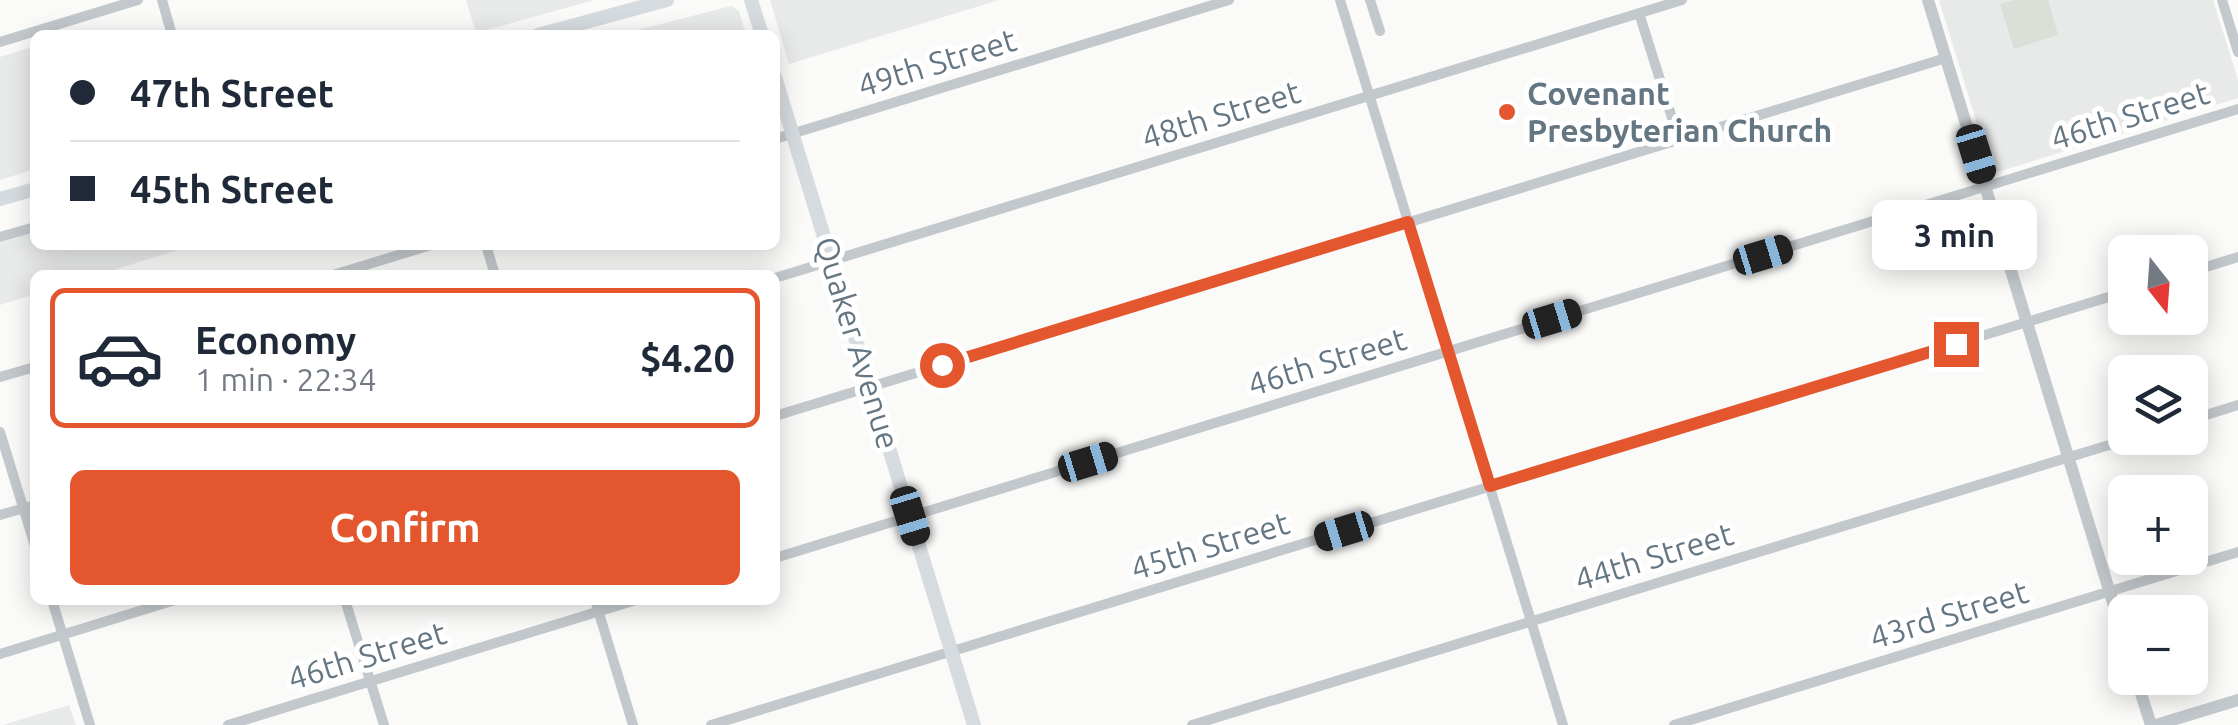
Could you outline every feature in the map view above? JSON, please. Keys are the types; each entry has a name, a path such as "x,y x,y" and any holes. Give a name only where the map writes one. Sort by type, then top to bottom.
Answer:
{"main road":[{"path":"556,30 667,0"},
{"path":"751,0 760,30"},
{"name":"Quaker Avenue","path":"780,94 974,725"},
{"path":"0,200 30,191"}],"street":[{"path":"39,30 138,0"},
{"path":"162,0 171,30"},
{"name":"49th Street","path":"780,138 1229,0"},
{"path":"1340,0 1563,725"},
{"path":"1370,0 1380,31"},
{"name":"48th Street","path":"780,277 1682,0"},
{"path":"1928,0 2111,595"},
{"path":"2222,0 2238,52"},
{"path":"1639,13 1679,140"},
{"path":"0,42 30,33"},
{"path":"780,414 1946,58"},
{"name":"46th Street","path":"780,556 2238,109"},
{"path":"0,234 30,228"},
{"path":"349,270 415,250"},
{"path":"2208,266 2238,257"},
{"name":"45th Street","path":"711,725 2108,297"},
{"path":"0,377 30,368"},
{"path":"2208,414 2238,405"},
{"path":"0,432 29,507 0,516"},
{"name":"44th Street","path":"1192,725 2108,445"},
{"name":"43rd Street","path":"1674,725 2238,552"},
{"path":"53,605 90,725"},
{"path":"0,654 158,605"},
{"path":"347,605 384,725"},
{"path":"597,606 633,725"},
{"name":"46th Street","path":"228,725 597,606"},
{"path":"2142,695 2153,725 2238,700"}],"shaded area":[{"path":"466,0 594,0 487,30 475,30"},
{"path":"770,0 999,0 789,64"},
{"path":"1939,0 2213,0 2238,80 2238,98 1997,172 1990,166"},
{"path":"2048,0 2058,35 2014,49 2000,4"},
{"path":"731,6 739,11 745,30 637,30"},
{"path":"30,48 30,171 0,180 0,57"},
{"path":"30,234 30,250 178,250 113,270 30,270 30,296 0,305 0,243"},
{"path":"69,705 76,725 3,725"}],"place":[{"name":"Covenant Presbyterian Church","path":"1507,112"}],"route":[{"path":"942,365 1408,222 1490,486 1956,344"}]}
